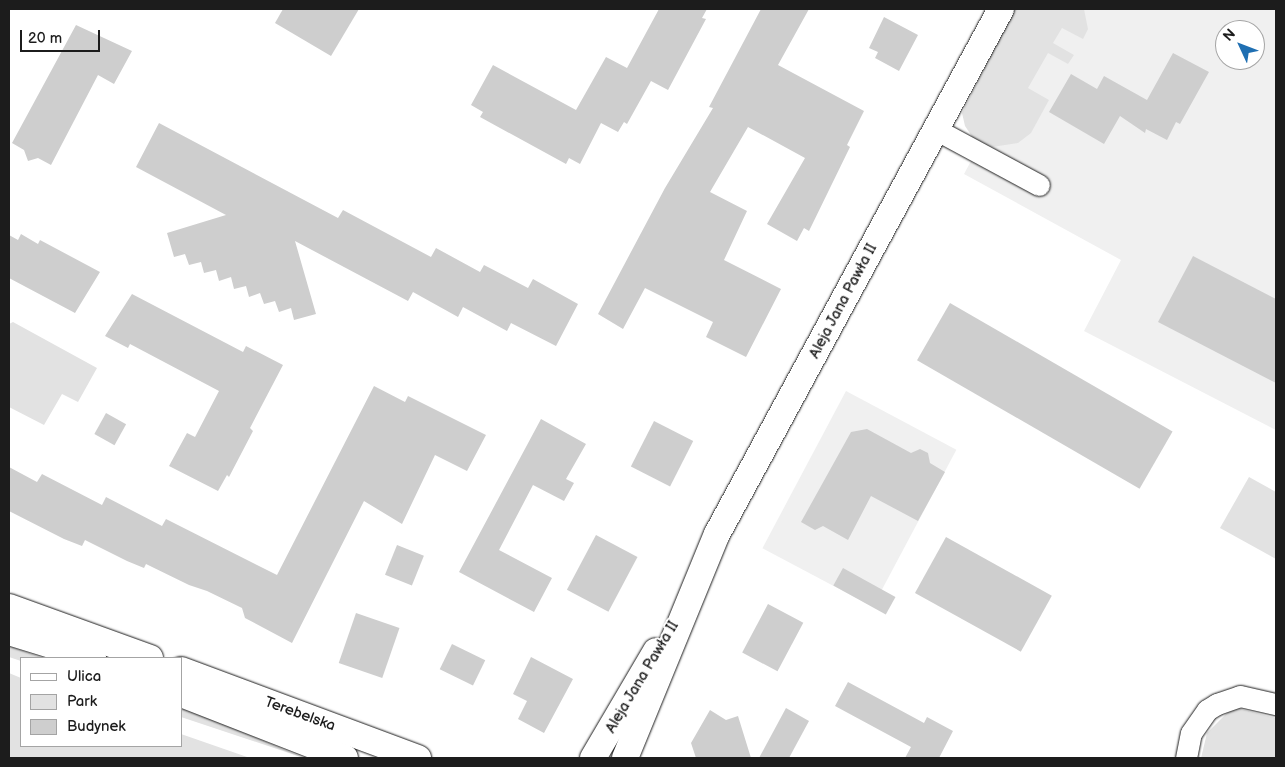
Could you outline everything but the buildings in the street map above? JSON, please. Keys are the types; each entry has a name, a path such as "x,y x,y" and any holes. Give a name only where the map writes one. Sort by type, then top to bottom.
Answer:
{"street":[{"name":"Aleja Jana Pawła II","path":"625,758 717,534 1001,9"},
{"path":"935,129 1039,186"},
{"name":"Aleja Jana Pawła II","path":"593,758 634,685 692,596"},
{"path":"9,607 147,657"},
{"path":"9,632 90,657"},
{"name":"Terebelska","path":"182,670 418,758"},
{"name":"Terebelska","path":"182,694 345,758"},
{"path":"1186,758 1192,734 1207,710 1217,704 1240,696 1276,704"}],"shaded area":[{"path":"1053,9 1276,9 1276,430 1084,331 1121,260 964,174"},
{"path":"846,391 956,450 873,607 762,548"}],"green space":[{"path":"1014,9 1084,9 1088,29 1083,39 1062,28 1053,43 1074,55 1068,64 1048,53 1028,88 1049,100 1031,133 1018,143 992,147 975,141 965,126 962,113"},
{"path":"13,322 97,368 78,402 62,394 44,425 9,407 9,324"},
{"path":"1249,477 1276,492 1276,559 1220,528"},
{"path":"9,646 40,657 20,657 20,661 9,657"},
{"path":"9,673 20,678 20,747 182,747 182,734 250,758 9,758"},
{"path":"1233,707 1276,718 1276,758 1201,758 1207,733"},
{"path":"182,708 210,718 304,758 182,717"}]}
